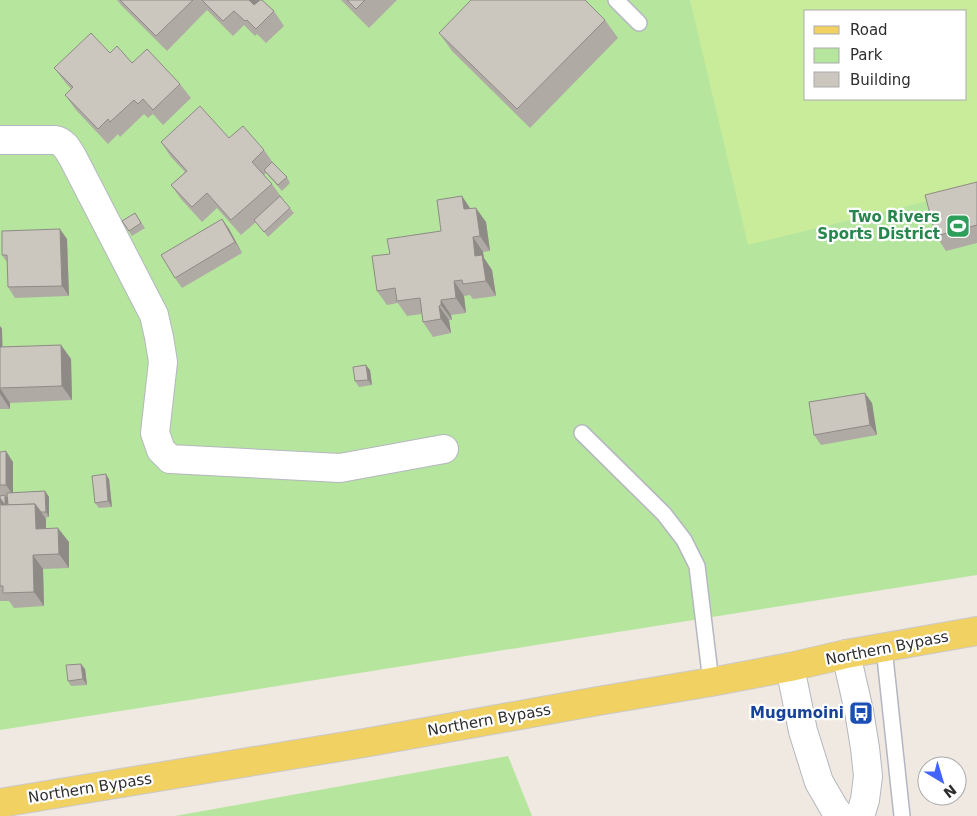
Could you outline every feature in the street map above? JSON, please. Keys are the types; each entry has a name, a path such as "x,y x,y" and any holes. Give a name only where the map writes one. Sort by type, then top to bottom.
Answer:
{"main road":[{"name":"Northern Bypass","path":"0,803 364,743 711,682 846,654 977,631"}],"street":[{"path":"0,140 61,141 66,145 73,158 154,315 163,362 155,433 161,450 170,459 340,468 444,449"},
{"path":"846,654 859,710 868,776 865,800 860,816"},
{"path":"790,667 804,732 819,782 840,816"}],"lane":[{"path":"616,0 639,23"},
{"path":"582,433 664,514 684,540 697,566 711,682"},
{"path":"884,648 902,816"}],"green space":[{"path":"0,0 977,0 977,575 0,730"},
{"path":"690,0 977,0 977,189 748,245"},
{"path":"508,756 532,816 175,816"}],"building":[{"path":"120,0 193,0 156,36"},
{"path":"202,0 249,0 254,5 262,0 274,11 256,29 234,11 223,21"},
{"path":"347,0 365,0 356,9"},
{"path":"471,0 585,0 605,20 517,109 439,33"},
{"path":"91,33 110,53 117,46 132,63 147,49 180,84 153,110 143,99 138,104 134,100 110,122 108,119 98,129 65,95 73,87 54,68"},
{"path":"200,106 229,138 243,126 264,150 252,162 272,184 231,220 207,193 192,207 171,185 187,171 161,142"},
{"path":"272,162 287,177 278,185 264,170"},
{"path":"977,182 977,225 936,236 925,195"},
{"path":"280,196 290,208 264,232 254,220"},
{"path":"462,196 464,209 476,208 480,236 473,237 475,256 482,255 486,281 463,284 462,280 454,281 456,298 441,300 441,305 439,306 441,319 423,322 420,298 397,301 395,288 377,291 372,256 390,254 387,239 441,231 437,200"},
{"path":"135,213 141,223 129,231 122,221"},
{"path":"222,219 235,242 175,278 161,255"},
{"path":"60,229 62,286 8,287 7,255 2,255 2,231"},
{"path":"61,345 62,386 0,388 0,347"},
{"path":"366,365 368,380 355,381 353,367"},
{"path":"865,393 870,425 814,435 809,402"},
{"path":"6,451 6,485 0,485 0,452"},
{"path":"106,474 108,501 95,503 92,476"},
{"path":"45,491 46,512 41,512 35,504 8,505 7,493"},
{"path":"5,495 5,505 0,496"},
{"path":"0,498 1,505 35,504 36,529 58,528 59,554 33,555 34,592 3,593 3,586 0,586"},
{"path":"81,664 83,679 68,681 66,665"}],"place":[{"name":"Two Rivers Sports District","path":"958,226"},
{"name":"Mugumoini","path":"861,713"}]}
